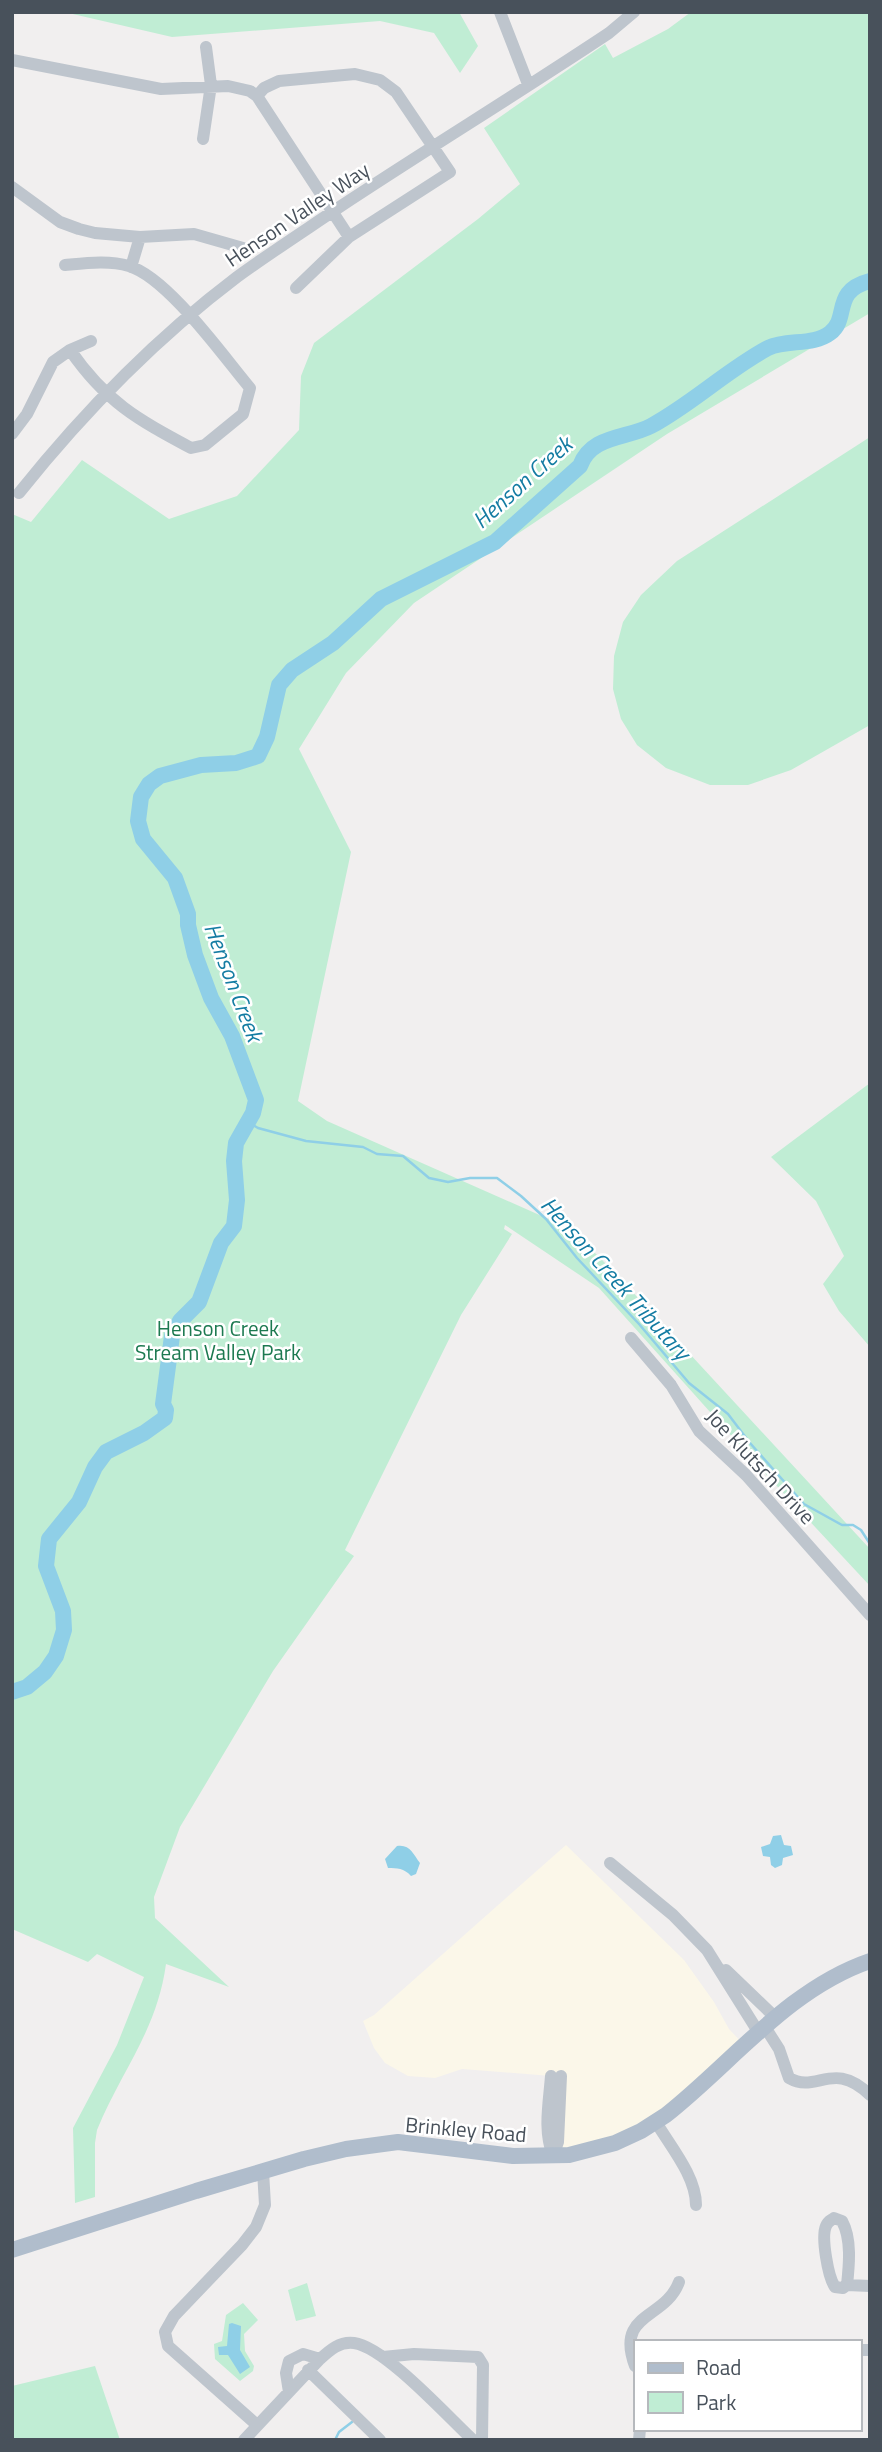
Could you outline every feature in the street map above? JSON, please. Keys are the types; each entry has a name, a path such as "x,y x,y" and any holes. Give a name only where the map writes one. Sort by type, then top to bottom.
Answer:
{"main road":[{"name":"Brinkley Road","path":"12,2250 263,2171 346,2149 398,2143 513,2156 553,2156 604,2147 656,2122 814,1989 870,1961"}],"street":[{"path":"500,12 528,84"},
{"name":"Henson Valley Way","path":"19,493 72,429 190,316 272,252 609,33 634,12"},
{"path":"203,139 211,85 206,47"},
{"path":"12,60 161,89 211,85 250,91 257,96 349,237"},
{"path":"257,96 264,88 279,81 355,74 371,77 387,84 396,92 450,172 349,237 296,288"},
{"path":"12,187 60,222 95,233 140,237 194,234 243,248"},
{"path":"131,267 140,237"},
{"path":"65,265 109,263 131,267 158,284 190,316 250,388 243,414 205,445 191,448 132,415 106,394 86,374 70,350"},
{"path":"12,434 27,414 53,362 70,350 91,341"},
{"name":"Joe Klutsch Drive","path":"631,1338 671,1385 699,1431 746,1475 870,1615"},
{"path":"610,1863 680,1922 715,1960 767,2026 789,2078 802,2082 841,2077 854,2082 870,2095"},
{"path":"715,1960 767,2026"},
{"path":"553,2156 547,2141 547,2128 556,2076"},
{"path":"656,2122 688,2174 696,2194 696,2205"},
{"path":"257,2425 168,2346 165,2332 173,2316 256,2227 265,2204 263,2171"},
{"path":"847,2285 849,2263 846,2231 842,2221 834,2218 825,2227 827,2268 835,2287 870,2286"},
{"path":"634,2361 630,2343 633,2329 638,2322 670,2298 679,2282"},
{"path":"244,2440 320,2359 333,2348 350,2343 362,2345 383,2357 473,2440"},
{"path":"289,2392 286,2372 289,2361 303,2354 320,2359"},
{"path":"383,2357 414,2354 478,2357 483,2365 482,2440"},
{"path":"308,2370 380,2440"}],"shaded area":[{"path":"566,1845 684,1960 714,2002 729,2029 745,2046 656,2122 553,2156 551,2076 462,2069 435,2078 408,2076 385,2063 374,2048 363,2021 374,2015"}],"green space":[{"path":"64,12 459,12 478,46 460,73 434,33 380,21 172,37"},
{"name":"Henson Creek Stream Valley Park","path":"691,12 870,12 870,313 667,434 414,603 346,673 299,749 351,852 298,1101 327,1121 571,1229 615,1273 870,1549 870,1586 599,1288 505,1225 504,1229 512,1234 461,1315 345,1550 354,1556 273,1671 180,1827 154,1897 155,1918 229,1987 166,1964 155,2010 147,2030 97,2130 95,2197 75,2203 73,2128 117,2045 144,1977 97,1954 88,1962 12,1929 12,514 31,522 82,460 169,519 237,496 299,430 301,376 314,343 520,184 484,128 605,44 613,58 668,29"},
{"path":"870,437 870,725 791,770 748,785 710,785 666,768 637,745 621,719 613,689 614,656 623,622 641,595 677,561"},
{"path":"870,1083 870,1347 839,1311 823,1284 844,1256 816,1201 771,1157"},
{"path":"307,2283 316,2316 296,2321 288,2290"},
{"path":"243,2303 258,2320 244,2334 245,2351 254,2366 253,2371 240,2381 215,2359 214,2344 222,2341 226,2315"},
{"path":"95,2366 120,2440 12,2440 12,2386"}],"water":[{"path":"781,1835 784,1845 791,1846 793,1855 783,1858 782,1865 775,1868 771,1865 770,1857 763,1856 761,1847 770,1844 773,1836"},
{"path":"397,1846 408,1848 420,1863 416,1874 411,1876 403,1870 388,1868 385,1859"},
{"path":"229,2324 241,2326 240,2350 250,2367 240,2374 228,2355 219,2355 218,2347 227,2346"}],"waterway":[{"name":"Henson Creek","path":"12,1692 27,1687 45,1672 56,1656 64,1630 63,1611 46,1566 49,1539 79,1502 95,1467 106,1452 144,1433 165,1418 166,1410 163,1404 172,1336 180,1321 199,1302 221,1243 234,1226 237,1200 234,1161 236,1143 253,1113 256,1100 232,1036 211,998 195,955 188,914 175,878 143,839 138,821 141,797 149,784 160,776 201,765 236,763 258,756 267,737 279,685 292,670 333,643 381,599 495,542 580,466 592,448 610,439 651,426 768,348 816,340 830,333 836,327 845,298 850,291 870,281"},
{"name":"Henson Creek Tributary","path":"248,1122 258,1128 306,1141 363,1147 377,1154 403,1156 429,1178 448,1182 470,1178 497,1178 546,1219 577,1258 639,1324 689,1383 728,1414 804,1504 842,1525 853,1525 861,1530 870,1544"},
{"path":"335,2440 339,2432 352,2422"}]}
